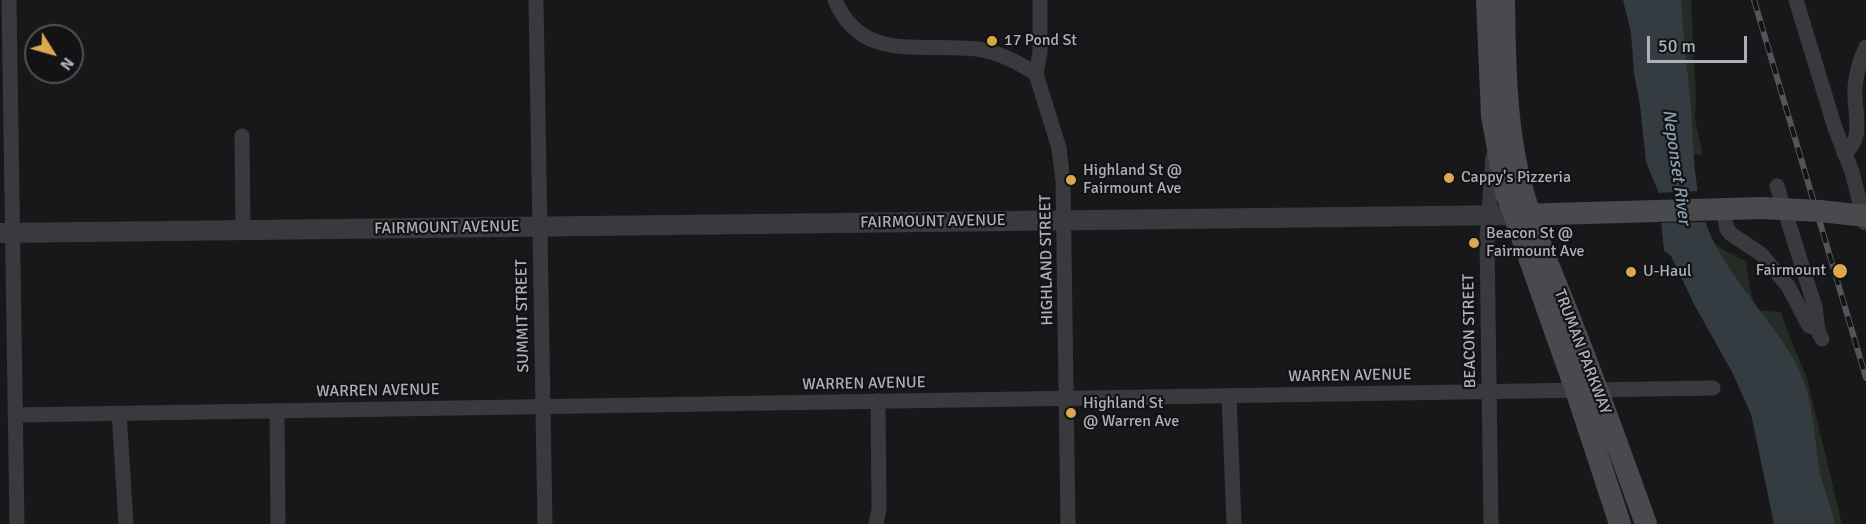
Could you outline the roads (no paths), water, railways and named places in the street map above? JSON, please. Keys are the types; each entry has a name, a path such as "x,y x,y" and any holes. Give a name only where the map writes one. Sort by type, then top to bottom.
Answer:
{"main road":[{"name":"TRUMAN PARKWAY","path":"1487,0 1490,93 1495,139 1503,179 1522,215 1587,390 1646,524"},
{"name":"TRUMAN PARKWAY","path":"1504,0 1509,118 1522,215"},
{"name":"FAIRMOUNT AVENUE","path":"1522,215 1761,208 1866,216"},
{"name":"TRUMAN PARKWAY","path":"1587,390 1620,524"}],"street":[{"path":"9,0 6,233 15,415 17,524"},
{"name":"SUMMIT STREET","path":"536,0 545,524"},
{"path":"834,0 839,12 850,26 872,40 898,46 967,48 987,51 1022,65 1036,74"},
{"name":"HIGHLAND STREET","path":"1040,0 1040,52 1036,74 1061,158 1064,220 1068,524"},
{"path":"1796,0 1835,128 1852,172 1866,225"},
{"path":"1844,153 1853,147 1859,132 1855,89 1858,68 1866,47"},
{"path":"242,136 243,230"},
{"name":"BEACON STREET","path":"1491,524 1488,215 1495,139"},
{"path":"1718,210 1727,229 1761,254 1788,286 1809,326 1820,334 1815,307 1777,186"},
{"name":"FAIRMOUNT AVENUE","path":"6,233 1522,215"},
{"name":"WARREN AVENUE","path":"15,415 1713,388"},
{"path":"1229,396 1234,524"},
{"path":"876,524 879,509 878,401"},
{"path":"278,411 278,524"},
{"path":"119,414 126,524"},
{"path":"0,475 16,475"}],"water":[{"name":"Neponset River","path":"1623,0 1681,0 1695,170 1703,215 1716,247 1783,342 1800,371 1812,412 1819,468 1835,524 1774,524 1751,414 1732,372 1695,306 1671,256 1664,251 1658,191 1646,162 1631,33"}],"railway":[{"path":"1754,0 1866,378"}],"place":[{"name":"17 Pond St","path":"992,41"},
{"name":"Cappy's Pizzeria","path":"1449,178"},
{"name":"Highland St @ Fairmount Ave","path":"1071,180"},
{"name":"Beacon St @ Fairmount Ave","path":"1474,243"},
{"name":"Fairmount","path":"1840,271"},
{"name":"U-Haul","path":"1631,272"},
{"name":"Highland St @ Warren Ave","path":"1071,413"}]}
